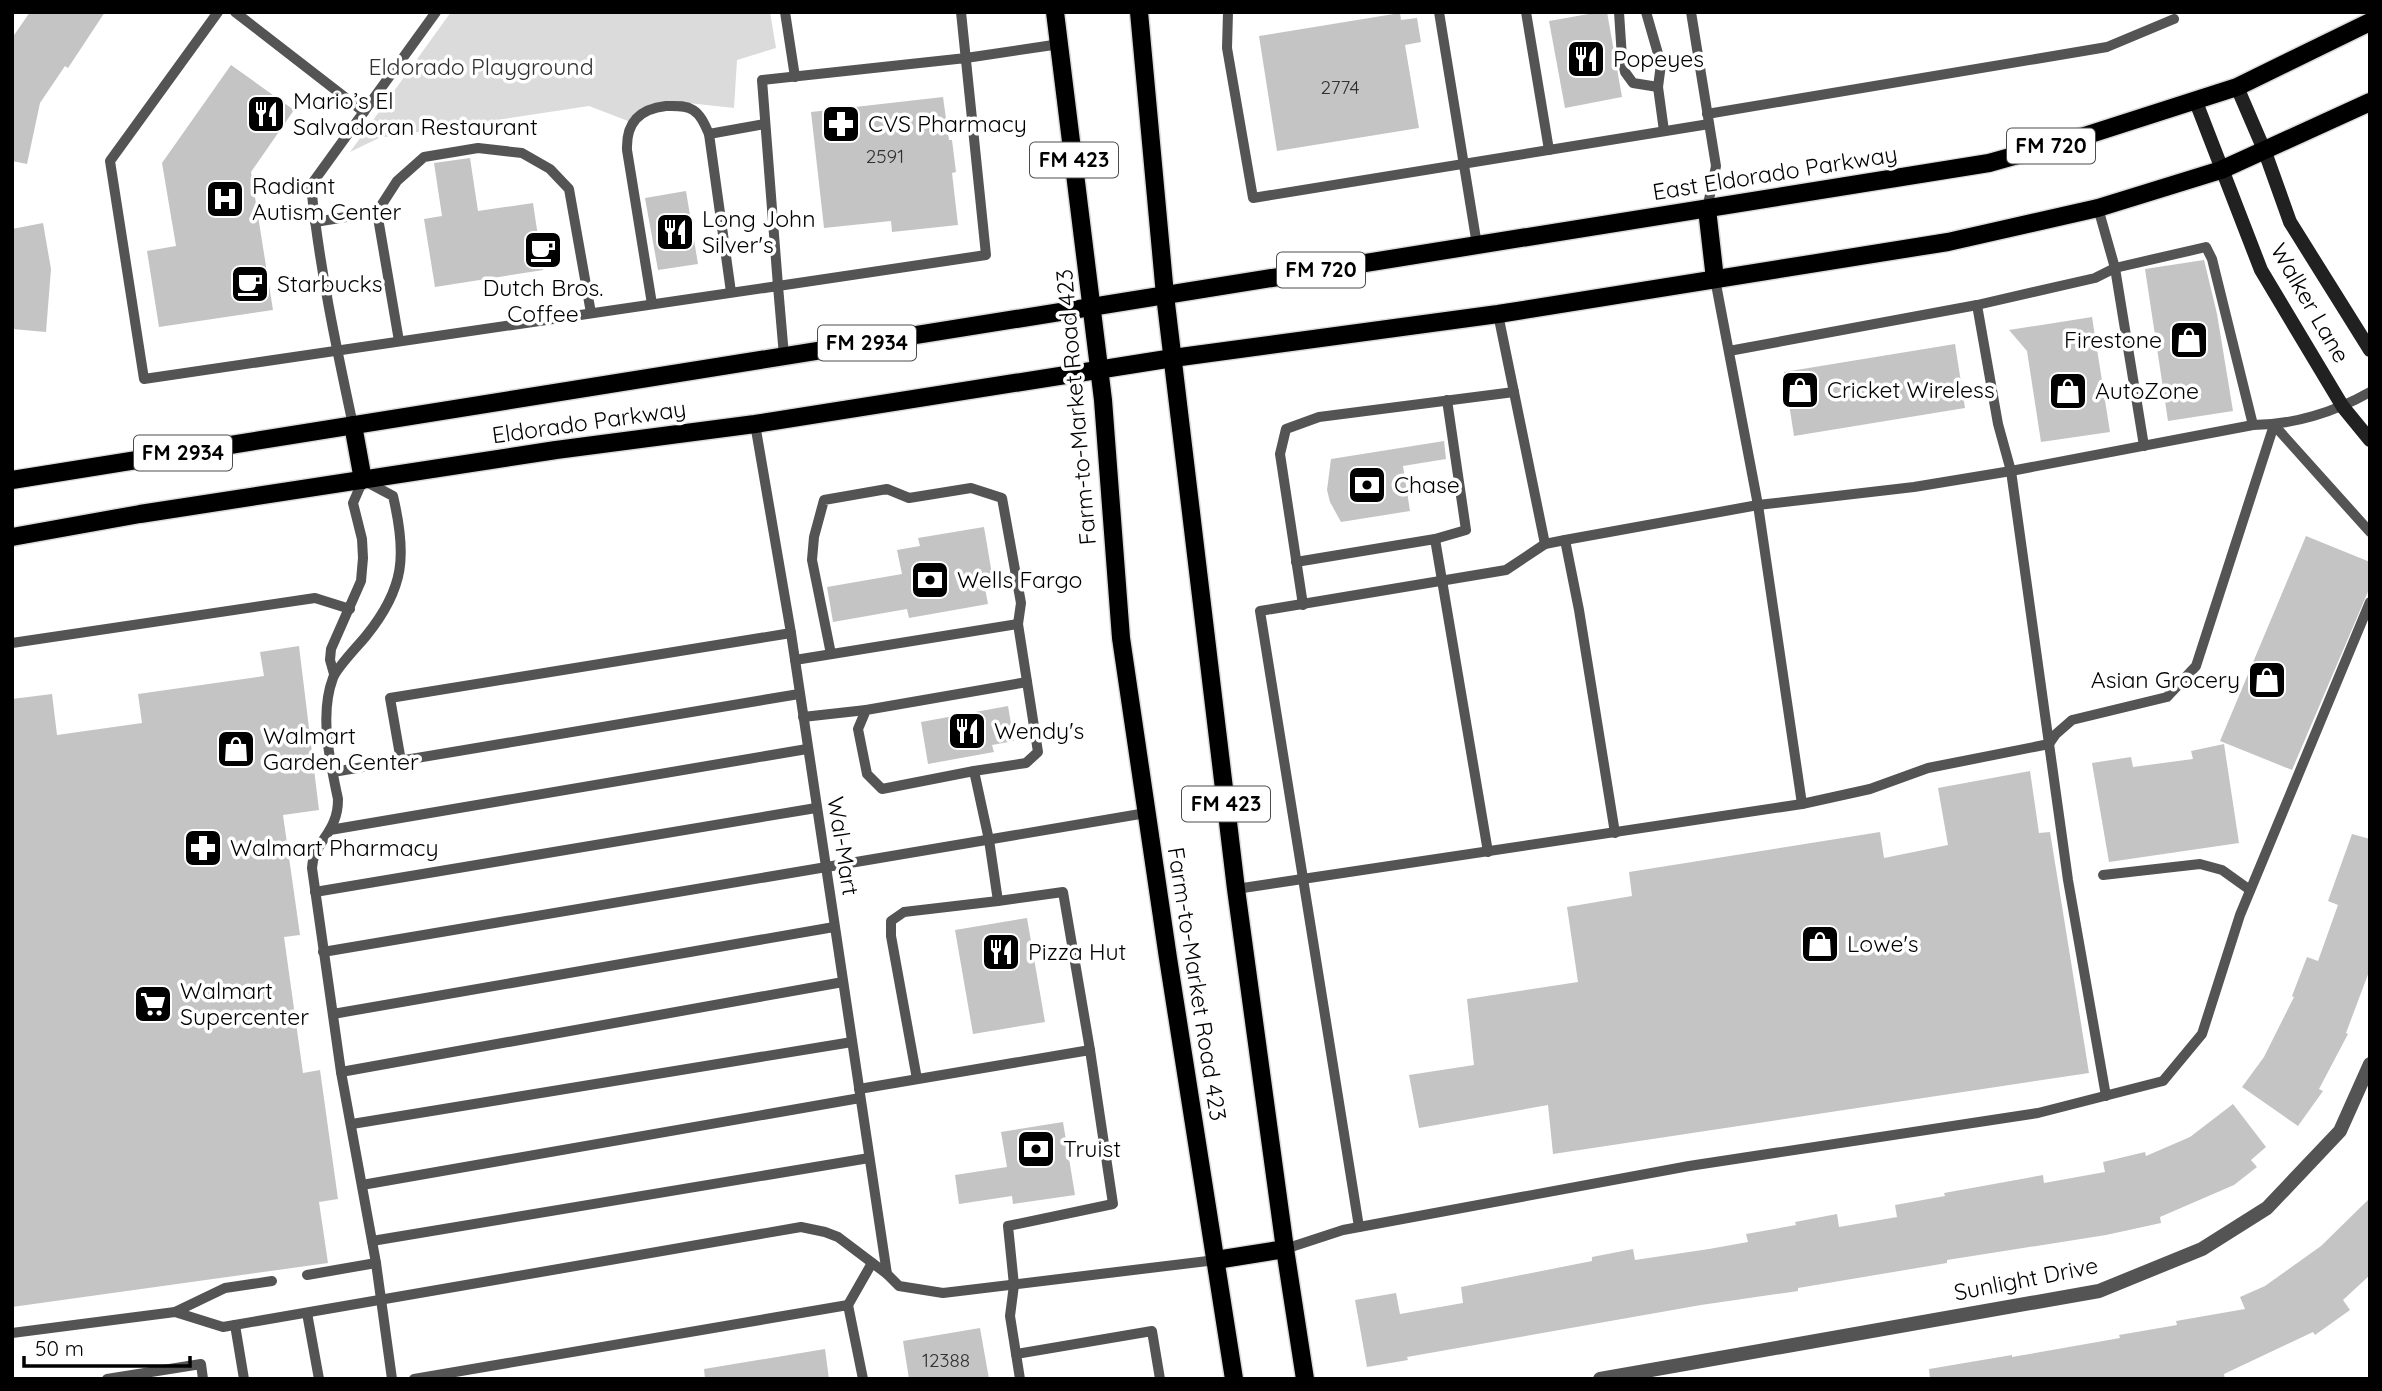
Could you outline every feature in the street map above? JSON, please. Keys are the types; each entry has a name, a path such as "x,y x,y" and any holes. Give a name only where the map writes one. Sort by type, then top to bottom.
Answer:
{"main road":[{"name":"Farm-to-Market Road 423","path":"1055,12 1093,307 1121,638 1234,1379"},
{"name":"FM 423","path":"1139,12 1165,295 1236,888 1284,1249 1305,1379"},
{"name":"East Eldorado Parkway","path":"1165,295 1989,163 2196,102 2237,87 2370,22"},
{"path":"1173,358 1498,314 1948,242 2098,208 2221,170 2370,102"},
{"path":"1707,209 1715,279"},
{"name":"Eldorado Parkway","path":"12,480 1165,295"},
{"name":"Eldorado Parkway","path":"12,537 140,514 556,450 755,424 1173,358"},
{"path":"353,425 363,480"},
{"path":"1216,1260 1284,1249"}],"street":[{"name":"Walker Lane","path":"2237,87 2265,152 2290,222 2370,350"},
{"name":"Walker Lane","path":"2196,102 2261,270 2343,407 2370,440"},
{"name":"Sunlight Drive","path":"1600,1379 2099,1291 2202,1249 2267,1208 2340,1131 2370,1064"}],"lane":[{"path":"218,12 110,161 145,379 986,255 961,12"},
{"path":"235,12 364,112"},
{"path":"353,425 337,351 311,185 436,12"},
{"path":"785,12 795,77"},
{"path":"1228,12 1227,47 1253,198 1664,131 1708,119 2107,47 2174,19"},
{"path":"1439,12 1477,245"},
{"path":"1526,12 1549,150"},
{"path":"1619,12 1625,72 1633,83 1658,87"},
{"path":"1646,12 1661,64 1658,87 1664,131"},
{"path":"1691,12 1716,166 1707,209"},
{"path":"783,356 762,80 966,58 1060,44"},
{"path":"652,304 627,150 627,133 636,117 651,109 677,106 694,111 709,134 731,292"},
{"path":"709,134 765,124"},
{"path":"399,341 377,212 397,181 424,157 478,149 522,153 550,169 569,189 591,313"},
{"path":"2098,208 2115,268 2144,446"},
{"path":"315,222 377,212"},
{"path":"1729,351 1977,305 2095,278 2115,268 2206,247 2216,273 2253,425"},
{"path":"1715,279 1758,505 1802,804"},
{"path":"1977,305 1998,424 2011,471 2068,880 2105,1096"},
{"path":"1498,314 1545,544"},
{"path":"1359,1227 1260,611 1506,570 1545,544 1565,540 1758,505 1914,487 2253,425 2274,425 2343,407 2370,391"},
{"path":"1303,605 1280,454 1286,429 1319,417 1514,392"},
{"path":"1296,562 1435,539 1466,530 1447,400"},
{"name":"Wal-Mart","path":"755,424 791,633 887,1274"},
{"path":"2274,425 2370,533"},
{"path":"1236,888 1802,804 1870,789 1928,768 2049,744 2072,720 2167,697 2196,666 2274,425"},
{"path":"334,674 330,660 331,649 350,609 363,569 362,539 353,503 363,480 393,496 403,556 398,580 380,618 334,674 326,704 338,799 337,810 330,830 313,857 315,892 341,1072 376,1264 392,1379"},
{"path":"831,654 812,560 814,537 824,500 887,489 909,498 971,488 1002,498 1021,603 1018,624 1038,752 1026,763 882,789 867,774 858,729 866,710"},
{"path":"1435,539 1488,852"},
{"path":"1565,540 1615,833"},
{"path":"12,643 315,598 350,609"},
{"path":"1284,1249 1343,1230 1689,1166 2038,1113 2163,1081 2202,1034 2240,915 2370,602"},
{"path":"794,660 1018,624"},
{"path":"401,761 390,698 791,633"},
{"path":"803,717 866,710 1027,682"},
{"path":"333,772 799,694"},
{"path":"330,830 807,750"},
{"path":"974,771 989,840 998,901"},
{"path":"315,892 816,808"},
{"path":"323,952 1146,813"},
{"path":"2103,875 2200,864 2222,870 2250,890"},
{"path":"917,1079 891,936 891,921 904,912 1063,892 1113,1204 1008,1226 1014,1285 1010,1316 1020,1379"},
{"path":"333,1014 834,927"},
{"path":"341,1072 843,982"},
{"path":"352,1124 852,1042"},
{"path":"362,1185 860,1093 917,1079 1090,1050"},
{"path":"372,1241 869,1157"},
{"path":"174,1312 223,1327 801,1227 838,1237 899,1286 943,1293 1216,1260"},
{"path":"863,1379 848,1305 872,1263"},
{"path":"307,1275 376,1264"},
{"path":"12,1333 174,1312 225,1288 272,1281"},
{"path":"414,1379 848,1305"},
{"path":"307,1313 319,1379"},
{"path":"235,1325 244,1379"},
{"path":"1016,1354 1152,1331 1160,1379"},
{"path":"107,1379 201,1364 204,1379"}],"green space":[{"name":"Eldorado Playground","path":"451,12 770,12 776,48 737,60 734,108 679,102 628,121 589,106 379,138 350,152"}],"building":[{"path":"30,12 105,12 68,68 65,66 40,103 27,164 12,161 12,38"},
{"name":"Popeyes","path":"1607,12 1622,97 1565,108 1549,21"},
{"path":"1400,13 1401,20 1417,18 1421,42 1405,45 1419,128 1277,151 1259,36"},
{"path":"231,65 294,110 251,172 273,310 159,327 147,251 176,246 162,163"},
{"name":"CVS Pharmacy","path":"943,97 956,172 952,173 958,225 892,232 891,221 824,228 811,112"},
{"path":"470,158 478,211 533,203 543,270 435,287 424,219 442,216 434,163"},
{"path":"686,191 698,264 658,270 645,198"},
{"path":"43,223 51,269 46,332 12,329 12,229"},
{"name":"Firestone","path":"2204,260 2217,314 2233,411 2168,421 2145,269"},
{"name":"AutoZone","path":"2092,317 2110,432 2041,442 2027,351 2009,330"},
{"path":"1955,344 1965,408 1794,436 1784,372"},
{"name":"Chase","path":"1444,441 1446,459 1403,466 1410,511 1341,522 1327,490 1331,459"},
{"name":"Wells Fargo","path":"984,527 994,586 985,588 988,604 909,618 907,609 833,622 827,587 902,574 897,550 920,546 918,538"},
{"path":"2306,536 2370,562 2370,587 2292,770 2220,741"},
{"name":"Walmart Supercenter","path":"299,646 319,810 283,815 300,935 284,937 303,1073 320,1070 338,1199 319,1202 328,1263 12,1307 12,699 52,694 57,735 142,723 138,694 264,676 260,652"},
{"name":"Wendy's","path":"1008,706 1014,741 992,745 994,752 928,764 921,722"},
{"path":"2224,744 2239,843 2109,862 2092,763 2131,757 2133,767 2193,759 2191,751"},
{"name":"Lowe's","path":"2030,771 2039,833 2050,832 2089,1073 1553,1154 1548,1105 1419,1128 1409,1075 1474,1065 1467,999 1578,982 1567,907 1632,896 1629,872 1880,832 1884,858 1948,845 1938,788"},
{"path":"2352,834 2370,839 2370,969 2346,1033 2348,1034 2319,1089 2323,1091 2298,1126 2242,1087 2264,1057 2294,997 2292,996 2307,957 2318,961 2338,905 2328,901"},
{"path":"1027,918 1045,1022 973,1034 955,930"},
{"path":"2233,1104 2266,1147 2251,1160 2257,1167 2234,1185 2160,1217 2161,1223 2106,1235 1947,1260 1947,1263 1798,1288 1798,1291 1701,1305 1407,1357 1408,1360 1367,1367 1355,1300 1396,1293 1400,1314 1463,1303 1461,1287 1592,1261 1592,1257 1633,1249 1635,1260 1709,1249 1748,1242 1746,1234 1837,1214 1839,1227 1897,1217 1895,1205 1945,1196 1944,1193 2043,1175 2044,1183 2105,1172 2103,1162 2145,1152 2146,1156 2190,1137"},
{"name":"Truist","path":"1063,1122 1075,1195 1013,1204 1012,1196 959,1204 955,1175 1007,1167 1001,1132"},
{"path":"2370,1198 2370,1275 2343,1300 2350,1310 2315,1335 2313,1332 2224,1374 2225,1379 1930,1379 1929,1369 2120,1338 2119,1335 2177,1325 2176,1321 2245,1309 2240,1297 2265,1286 2321,1246"},
{"path":"980,1328 989,1379 909,1379 903,1341"},
{"path":"825,1349 829,1379 705,1379 704,1369"}],"place":[{"name":"Popeyes","path":"1586,59"},
{"name":"Mario’s El Salvadoran Restaurant","path":"266,114"},
{"name":"CVS Pharmacy","path":"841,124"},
{"name":"Radiant Autism Center","path":"225,199"},
{"name":"Long John Silver's","path":"675,232"},
{"name":"Dutch Bros. Coffee","path":"543,250"},
{"name":"Starbucks","path":"250,284"},
{"name":"Firestone","path":"2189,340"},
{"name":"Cricket Wireless","path":"1800,390"},
{"name":"AutoZone","path":"2068,391"},
{"name":"Chase","path":"1367,485"},
{"name":"Wells Fargo","path":"930,580"},
{"name":"Asian Grocery","path":"2267,680"},
{"name":"Wendy's","path":"967,731"},
{"name":"Walmart Garden Center","path":"236,749"},
{"name":"Walmart Pharmacy","path":"203,848"},
{"name":"Lowe's","path":"1820,944"},
{"name":"Pizza Hut","path":"1001,952"},
{"name":"Walmart Supercenter","path":"153,1004"},
{"name":"Truist","path":"1036,1149"}]}
